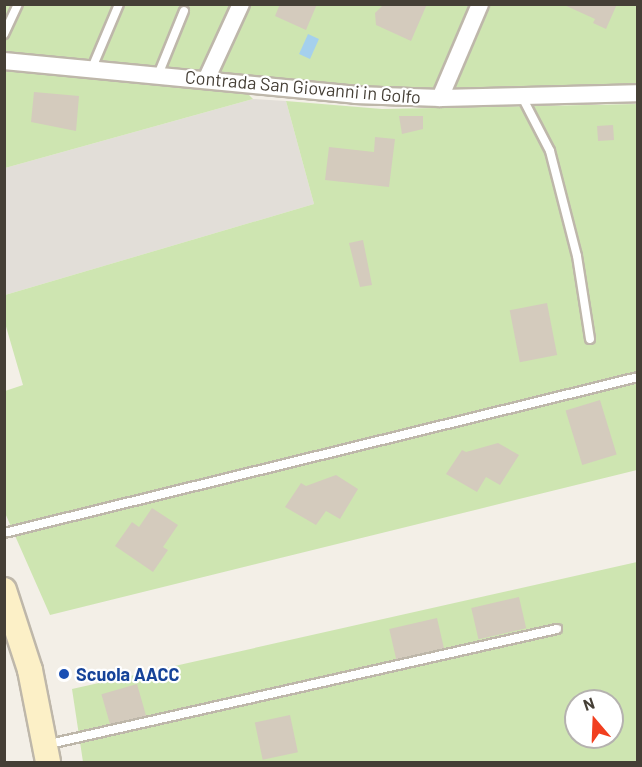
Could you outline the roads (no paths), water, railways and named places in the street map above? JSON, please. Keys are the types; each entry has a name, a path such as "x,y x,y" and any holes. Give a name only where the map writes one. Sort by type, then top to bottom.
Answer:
{"main road":[{"path":"4,590 30,670 47,754"}],"street":[{"path":"206,80 241,4"},
{"path":"440,98 480,4"},
{"name":"Contrada San Giovanni in Golfo","path":"4,61 355,95 440,98 638,93"}],"lane":[{"path":"4,34 18,4"},
{"path":"92,68 119,4"},
{"path":"158,75 184,11"},
{"path":"521,95 550,151 577,256 590,339"},
{"path":"4,533 638,377"},
{"path":"47,754 557,629"}],"water":[{"path":"308,34 319,39 310,59 299,54"}],"place":[{"name":"Scuola AACC","path":"64,674"}]}
